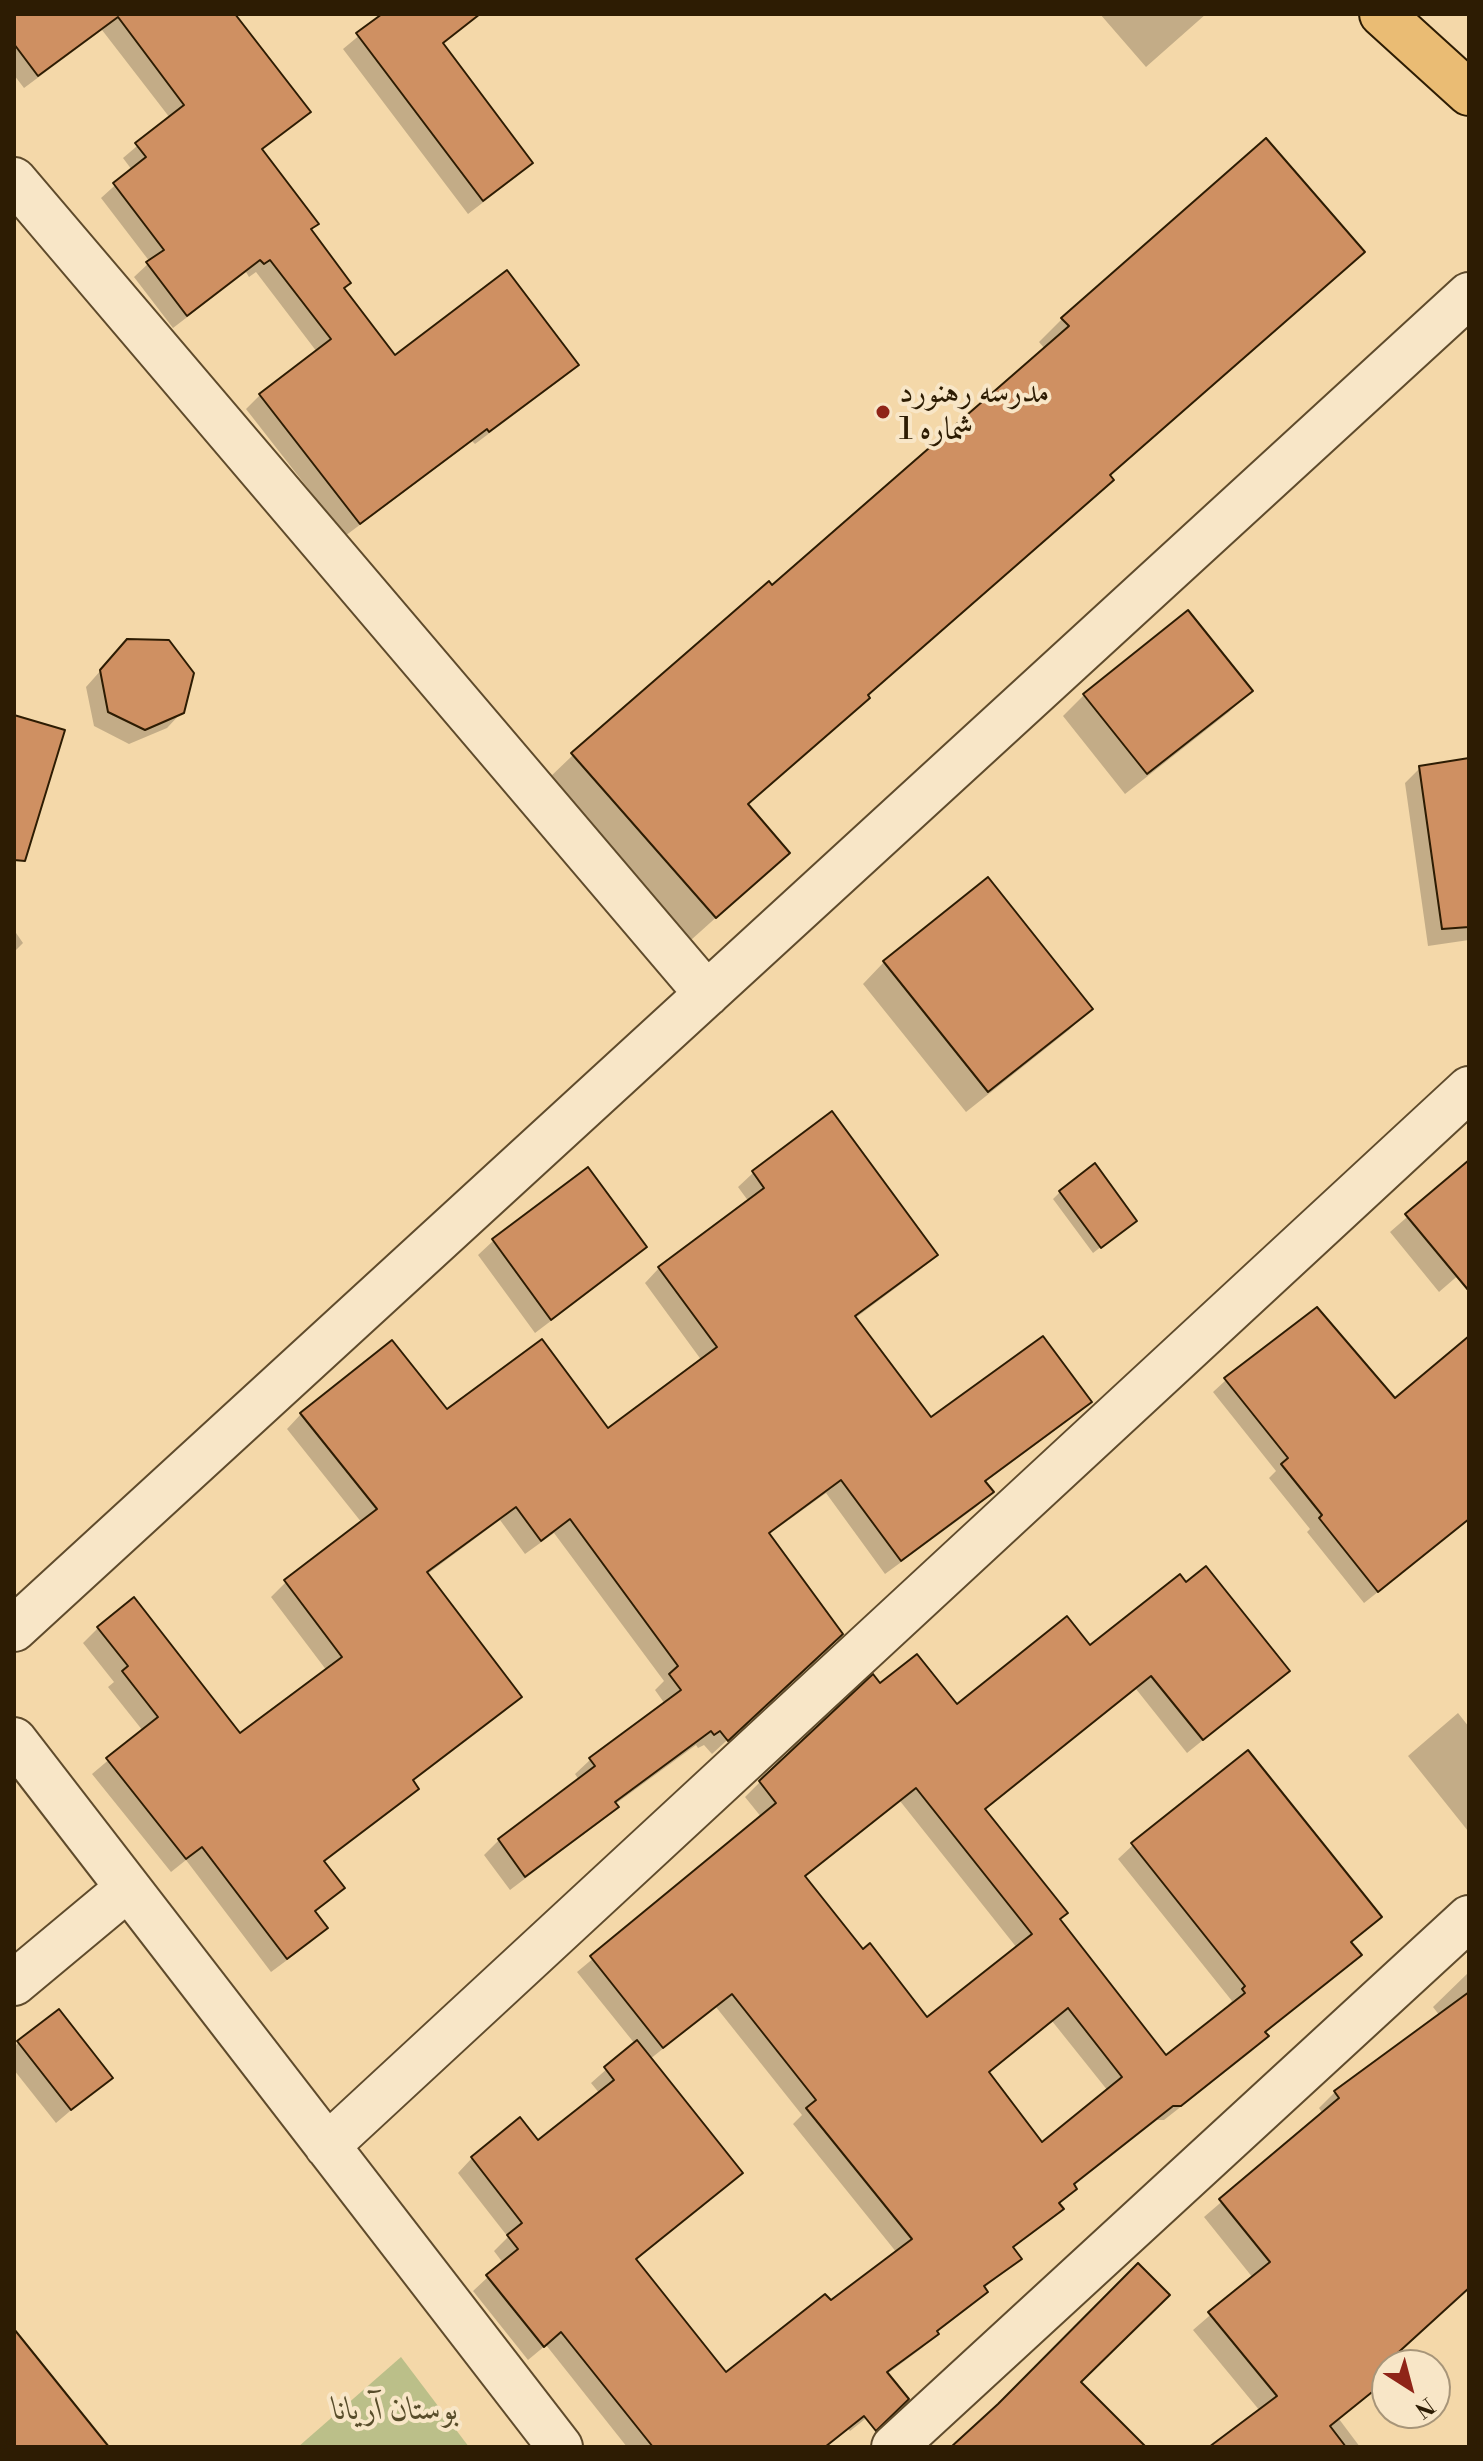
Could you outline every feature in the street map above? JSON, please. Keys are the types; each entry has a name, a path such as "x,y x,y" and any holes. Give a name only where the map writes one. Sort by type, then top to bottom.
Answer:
{"highway":[{"path":"1382,14 1469,93"}],"street":[{"path":"14,180 707,994"},
{"path":"14,1629 1469,295"},
{"path":"327,2146 1469,1089"},
{"path":"14,1740 560,2447"},
{"path":"14,1983 128,1888"},
{"path":"894,2447 1469,1918"}],"green space":[{"name":"بوستان آریانا","path":"401,2357 469,2447 298,2447"}],"building":[{"path":"14,14 235,14 311,112 262,149 319,224 311,229 351,283 344,288 395,355 507,270 579,365 360,524 259,394 331,339 270,260 264,264 260,260 187,316 146,262 164,250 113,183 146,157 135,143 184,105 118,17 38,76 14,44"},
{"path":"382,14 480,14 443,43 533,163 483,201 356,33"},
{"path":"1266,138 1365,252 1110,475 1114,480 748,804 790,853 716,918 571,753 769,581 772,585 1069,326 1061,318"},
{"path":"1188,610 1253,691 1147,774 1083,694"},
{"path":"127,639 169,640 194,673 184,713 145,730 108,712 100,670"},
{"path":"14,715 65,730 25,861 14,860"},
{"path":"1469,758 1469,927 1442,929 1419,766"},
{"path":"988,877 1093,1009 988,1092 883,961"},
{"path":"832,1111 938,1255 855,1316 931,1417 1043,1336 1092,1402 985,1481 994,1492 901,1561 841,1480 769,1533 843,1634 728,1741 720,1731 714,1735 711,1731 615,1802 619,1807 525,1877 498,1839 595,1766 589,1758 681,1690 669,1674 678,1666 570,1519 541,1541 516,1507 427,1572 522,1697 413,1780 419,1789 324,1861 345,1888 315,1911 328,1928 287,1959 202,1847 186,1859 106,1758 158,1717 122,1671 128,1666 97,1627 134,1597 240,1733 342,1657 284,1580 377,1509 300,1413 392,1340 447,1409 542,1339 608,1428 717,1347 658,1267 764,1188 752,1171"},
{"path":"1469,1160 1469,1291 1405,1214"},
{"path":"1095,1163 1137,1221 1101,1248 1059,1191"},
{"path":"588,1167 647,1247 551,1320 492,1239"},
{"path":"1317,1307 1395,1398 1469,1336 1469,1519 1378,1592 1281,1464 1288,1458 1224,1378"},
{"path":"1206,1566 1290,1671 1203,1740 1151,1676 985,1809 1068,1913 1060,1919 1166,2055 1245,1993 1242,1989 1245,1986 1131,1843 1248,1750 1382,1917 1351,1942 1362,1955 1265,2032 1269,2036 1181,2106 1173,2106 1074,2184 1077,2189 1059,2203 1064,2209 1013,2247 1022,2259 984,2286 988,2292 937,2331 939,2334 887,2372 909,2399 876,2431 864,2416 825,2447 653,2447 561,2332 544,2347 486,2275 518,2249 507,2235 522,2223 471,2157 520,2117 538,2140 614,2080 604,2067 637,2040 743,2173 636,2259 726,2372 825,2294 831,2300 912,2239 806,2108 816,2100 732,1994 663,2048 590,1956 776,1803 759,1781 873,1674 880,1683 917,1654 957,1704 1067,1616 1090,1645 1180,1574 1186,1582","holes":["916,1788 1032,1934 927,2017 870,1943 863,1949 805,1876","1068,2008 1122,2077 1042,2142 989,2072"]},
{"path":"1469,1992 1469,2288 1402,2349 1371,2349 1371,2393 1330,2426 1346,2447 1209,2447 1277,2396 1208,2312 1270,2262 1219,2199 1339,2098 1334,2091"},
{"path":"59,2009 113,2078 71,2110 17,2041"},
{"path":"1138,2263 1170,2295 1081,2382 1146,2447 951,2447 998,2404"},
{"path":"14,2329 109,2447 14,2447"}],"place":[{"name":"مدرسه رهنورد شماره 1","path":"883,412"}]}
